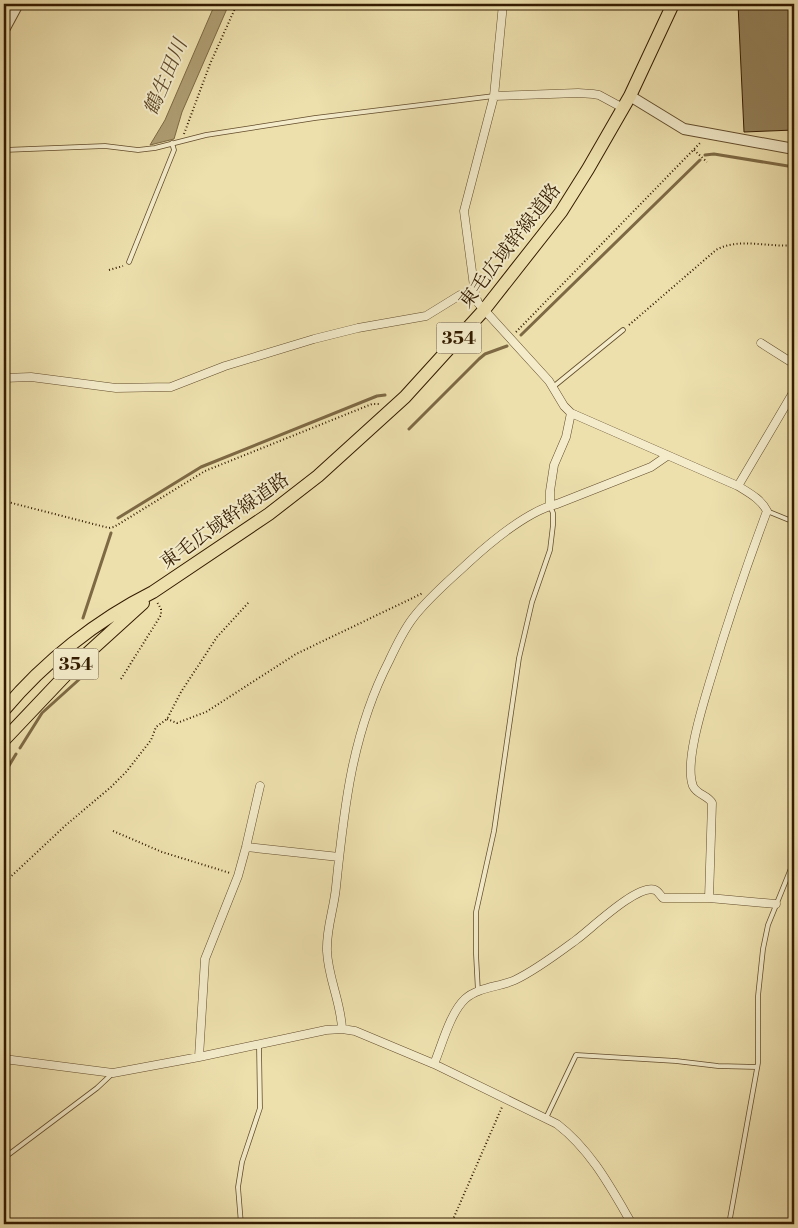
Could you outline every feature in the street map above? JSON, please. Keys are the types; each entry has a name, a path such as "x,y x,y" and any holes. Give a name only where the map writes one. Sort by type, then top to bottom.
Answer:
{"highway":[{"name":"東毛広域幹線道路","path":"4,710 29,682 60,654 101,622 153,592 269,514 311,482 405,397 484,310 561,212 630,96 673,4"},
{"name":"東毛広域幹線道路","path":"4,740 78,662 153,592"}],"street":[{"path":"4,30 18,4"},
{"path":"503,4 494,96 464,211 475,294 478,303 549,381 564,406 571,413 738,486 764,505 767,511 720,644 701,711 692,758 691,773 693,786 696,791 710,799 712,803 709,898"},
{"path":"494,96 592,94 599,95 623,108"},
{"path":"630,96 684,129 794,148"},
{"path":"4,378 31,378 116,388 171,387 225,366 314,339 358,328 426,316 460,295 475,294"},
{"path":"761,344 794,364"},
{"path":"738,486 794,390"},
{"path":"550,506 554,465 566,437 571,413"},
{"path":"342,1029 326,950 336,893 346,804 360,730 380,678 403,633 412,619 435,593 489,544 530,515 651,467 667,456"},
{"path":"198,1057 205,959 238,876 260,786"},
{"path":"246,847 339,856"},
{"path":"434,1064 457,1010 468,996 523,975 577,939 612,911 639,893 653,889 663,898 709,898 776,904"},
{"path":"4,1059 113,1073 326,1030 342,1029 370,1037 434,1064 546,1118 570,1134 585,1149 632,1224"}],"lane":[{"path":"4,150 105,146 138,150 155,148 206,135 315,118 494,96"},
{"path":"129,262 174,150 172,143"},
{"path":"552,387 623,330"},
{"path":"478,992 476,912 497,814 520,658 532,602 551,543 553,513 550,506"},
{"path":"767,511 794,522"},
{"path":"729,1224 757,1067 759,1044 758,996 763,949 768,925 794,861"},
{"path":"241,1224 238,1187 242,1162 260,1108 259,1045"},
{"path":"546,1118 576,1055 676,1061 718,1066 757,1067"},
{"path":"4,1158 97,1088 113,1073"}],"path":[{"path":"183,141 210,64 237,4"},
{"path":"510,339 694,150 704,133"},
{"path":"694,150 707,162"},
{"path":"623,330 723,246 734,244 794,245"},
{"path":"110,270 124,266 129,262"},
{"path":"4,501 109,528 114,527 205,471 372,404 385,404 394,407"},
{"path":"120,679 161,615 161,609 153,592"},
{"path":"166,718 177,723 206,712 296,654 426,592 435,593"},
{"path":"4,883 66,825 111,787 141,755 156,728 166,718 180,692 217,637 249,602"},
{"path":"112,830 162,852 238,876"},
{"path":"452,1224 506,1098"}],"shaded area":[{"path":"215,4 229,4 182,112 174,139 150,145 165,120"}],"building":[{"path":"738,4 794,4 794,130 744,132"}],"waterway":[{"path":"705,155 714,154 794,167"},
{"path":"521,335 700,160"},
{"path":"409,429 479,359 485,354 507,346"},
{"path":"118,518 201,467 377,396 385,395"},
{"path":"83,618 111,533"},
{"path":"20,748 42,713 94,666"},
{"path":"4,774 16,754"}],"water label":[{"name":"鶴生田川","path":"165,77"}]}
